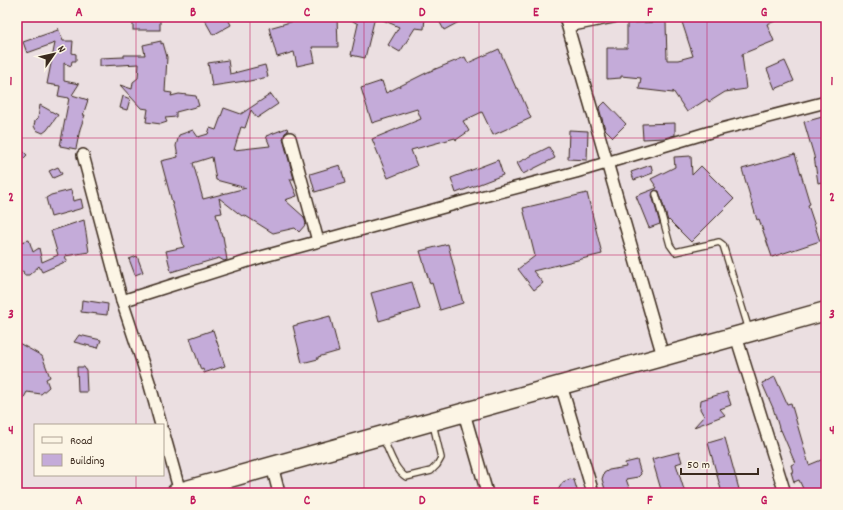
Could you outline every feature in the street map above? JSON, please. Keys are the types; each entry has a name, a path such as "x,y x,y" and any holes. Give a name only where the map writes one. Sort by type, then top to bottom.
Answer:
{"highway":[{"path":"178,492 826,311"}],"street":[{"path":"613,17 566,22 663,356"},
{"path":"122,301 261,257 607,163 710,132 826,102"},
{"path":"290,138 318,241"},
{"path":"83,155 122,301 149,382 161,424"},
{"path":"743,334 785,493"},
{"path":"561,385 593,493"},
{"path":"464,413 487,493"},
{"path":"164,435 178,492"},
{"path":"272,466 279,493"}],"lane":[{"path":"656,194 670,245 675,252 719,242 723,245 743,334"},
{"path":"382,436 397,469 401,474 406,477 431,471 437,465 440,458 433,422"}],"building":[{"path":"133,17 160,17 160,30 133,30"},
{"path":"203,17 227,17 231,25 213,35"},
{"path":"294,17 337,17 338,47 312,47 315,62 297,66 294,52 277,57 269,28 294,21"},
{"path":"346,17 375,17 365,58 351,55 358,24"},
{"path":"376,17 425,17 424,29 415,28 400,52 388,45 399,27"},
{"path":"437,17 468,17 444,30"},
{"path":"687,17 784,18 767,24 774,41 742,54 746,89 725,92 709,102 707,99 687,112 673,91 673,93 639,89 641,78 621,76 621,78 607,79 607,48 627,48 627,23 666,22 667,60 678,60 693,56 681,19"},
{"path":"58,28 63,41 73,41 72,53 76,54 76,61 72,61 71,66 64,63 64,81 79,84 72,95 88,100 83,115 85,115 80,129 76,149 60,146 69,98 58,96 60,86 47,84 55,43 27,53 23,42 58,30"},
{"path":"161,41 167,57 165,92 172,93 171,96 179,94 196,96 199,106 176,112 176,117 165,118 167,122 161,124 146,122 148,109 141,108 120,85 132,89 133,82 138,78 139,64 100,66 100,58 124,57 124,55 145,55 143,45"},
{"path":"499,49 531,118 493,135 482,112 463,121 469,131 456,140 455,138 411,150 417,166 388,178 372,139 421,119 417,109 372,123 361,88 382,81 386,93 428,72 465,57 468,63"},
{"path":"228,60 230,74 265,65 268,77 245,82 212,86 208,63"},
{"path":"785,61 794,81 775,89 767,69"},
{"path":"271,94 278,104 257,118 251,110 245,128 241,127 234,150 270,146 266,136 287,128 288,131 285,133 283,139 294,179 290,179 297,196 285,200 304,217 306,224 299,232 295,228 273,233 244,215 242,216 219,198 222,213 216,214 223,236 227,260 224,261 219,258 171,272 166,251 184,247 161,161 178,157 176,146 179,135 193,130 198,137 208,134 210,128 216,130 224,108 241,114","holes":["212,157 216,180 246,188 203,199 193,163"]},
{"path":"123,96 130,99 127,110 120,108"},
{"path":"605,102 626,124 613,137 605,129 599,108"},
{"path":"40,105 58,115 43,133 36,130 34,126 35,121 38,118"},
{"path":"826,116 826,181 818,183 814,156 804,122"},
{"path":"675,123 675,135 665,138 643,139 642,124"},
{"path":"569,130 588,131 587,160 568,159"},
{"path":"17,145 27,155 17,165"},
{"path":"549,147 555,158 523,174 517,163"},
{"path":"795,154 810,204 808,205 820,241 772,257 759,219 757,220 742,169"},
{"path":"691,156 692,175 701,166 734,199 691,242 669,220 668,221 659,191 655,190 652,195 660,224 649,228 636,196 657,188 651,179 675,167 674,157"},
{"path":"498,160 503,175 456,193 451,178"},
{"path":"340,165 345,183 315,192 310,174"},
{"path":"651,165 653,173 634,180 631,172"},
{"path":"58,167 62,174 53,178 49,171"},
{"path":"71,190 73,201 81,199 83,208 51,217 46,198 51,195"},
{"path":"587,193 602,254 533,271 543,283 534,290 518,269 535,256 523,208"},
{"path":"84,220 89,252 65,256 67,261 42,272 39,266 29,275 24,275 23,271 17,273 17,243 29,240 33,252 39,248 42,262 58,255 51,231"},
{"path":"448,244 463,303 440,310 420,251"},
{"path":"137,256 143,272 135,275 129,259"},
{"path":"412,282 420,309 379,321 371,293"},
{"path":"82,300 108,304 107,315 81,312"},
{"path":"330,316 339,351 302,363 293,326"},
{"path":"213,330 225,366 204,373 203,369 201,370 190,338"},
{"path":"79,335 101,340 98,348 74,342"},
{"path":"17,342 42,356 50,377 46,379 49,387 41,394 27,392 17,410"},
{"path":"77,367 84,367 86,370 87,392 78,392"},
{"path":"775,377 787,404 791,403 809,465 826,458 826,493 805,493 799,480 794,482 791,472 793,472 791,465 795,463 781,430 780,431 773,408 762,383"},
{"path":"727,392 731,405 720,409 725,415 694,427 704,416 700,409 701,400"},
{"path":"725,438 740,493 722,493 708,443"},
{"path":"679,452 682,462 676,464 685,493 662,493 652,459"},
{"path":"637,460 641,474 638,477 626,479 631,493 606,493 602,479 604,473 609,470 626,467 625,463"},
{"path":"570,479 574,480 578,493 556,493 563,482"}]}
